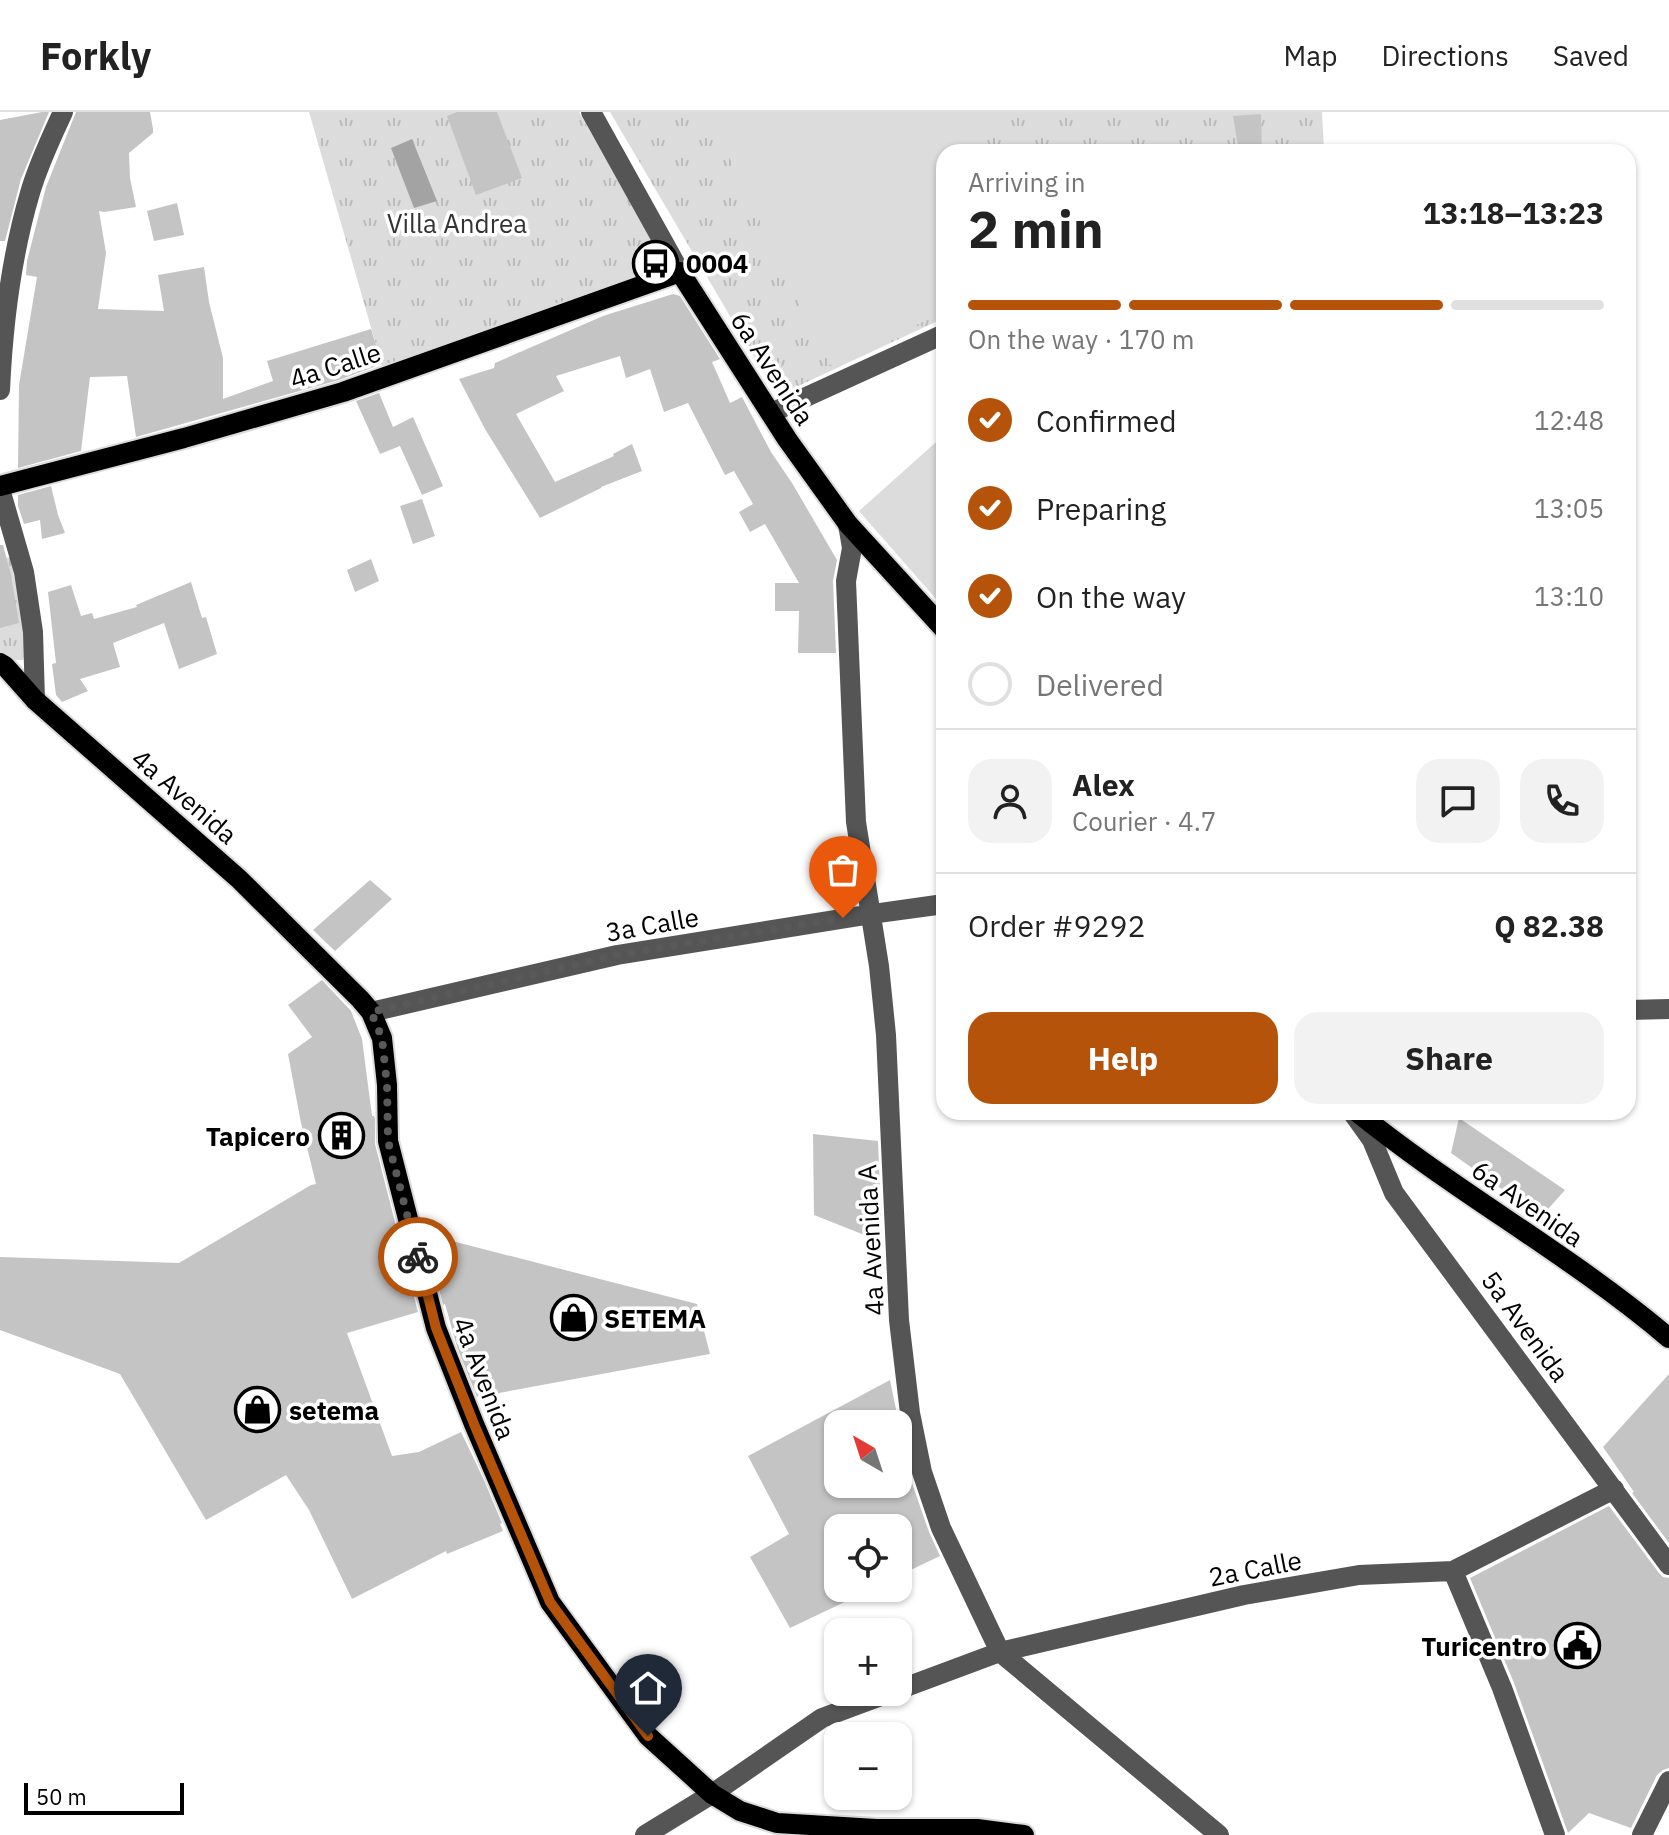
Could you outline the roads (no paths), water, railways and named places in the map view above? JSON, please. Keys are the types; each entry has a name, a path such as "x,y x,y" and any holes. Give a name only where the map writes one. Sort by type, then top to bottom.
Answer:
{"main road":[{"name":"6a Avenida","path":"680,272 771,413 848,524 936,620"},
{"name":"4a Calle","path":"0,488 343,392 680,272"},
{"name":"4a Avenida","path":"0,663 35,700 239,879 371,1012 382,1038 388,1141 436,1328 550,1602 648,1736 712,1794 778,1829 977,1829 1024,1835"},
{"name":"6a Avenida","path":"1365,1120 1633,1307 1669,1338"}],"street":[{"path":"0,390 2,335 16,254 30,193 63,112"},
{"name":"6a Avenida","path":"591,112 680,272"},
{"path":"771,413 936,338"},
{"path":"0,488 24,572 33,632 35,700"},
{"name":"4a Avenida A","path":"848,524 852,548 846,581 856,822 879,966 886,1035 899,1320 910,1413 922,1472 941,1528 1000,1652 1219,1835"},
{"name":"3a Calle","path":"371,1012 617,955 936,905"},
{"path":"1636,1010 1669,1009"},
{"name":"5a Avenida","path":"1360,1120 1372,1140 1394,1193 1669,1565"},
{"name":"2a Calle","path":"912,1685 1000,1652 1244,1595 1359,1575 1453,1571 1614,1489"},
{"path":"1453,1571 1502,1688 1555,1835"},
{"path":"645,1835 712,1794 822,1718 854,1706"},
{"path":"1642,1835 1669,1781"}],"place":[{"name":"0004","path":"655,263"},
{"name":"Tapicero","path":"341,1136"},
{"name":"SETEMA","path":"573,1318"},
{"name":"setema","path":"258,1410"},
{"name":"Turicentro","path":"1578,1646"}],"park label":[{"name":"Villa Andrea","path":"457,223"}]}
